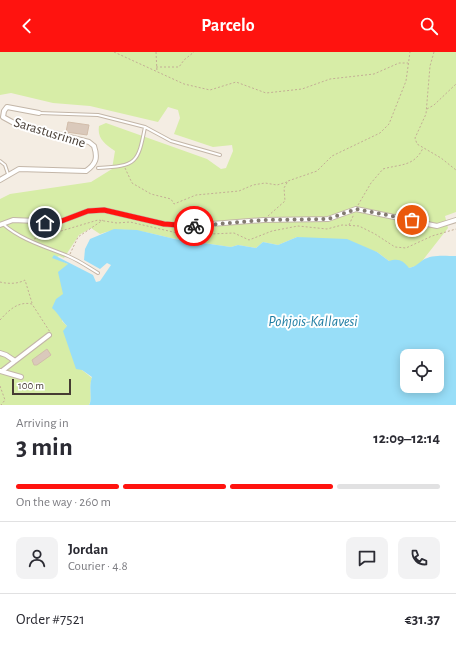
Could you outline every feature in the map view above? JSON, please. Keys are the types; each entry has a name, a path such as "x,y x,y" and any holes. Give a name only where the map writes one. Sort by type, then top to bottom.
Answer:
{"street":[{"name":"Sarastusrinne","path":"0,180 19,169 86,171 94,166 97,157 94,146 89,142 14,123 2,117 4,110 7,107 39,113"},
{"path":"1,224 13,220 59,222 88,211 104,210 164,224 186,226 264,220 328,219 356,209 437,226 456,220"},
{"path":"1,371 49,335"},
{"path":"0,353 15,361"},
{"path":"1,371 21,377"}],"lane":[{"path":"39,113 98,115 145,127 170,140 220,155"},
{"path":"98,168 124,165 136,159 140,153 145,127"},
{"path":"0,161 6,166 8,175"},
{"path":"1,224 29,240 69,256 98,273"}],"path":[{"path":"114,52 184,84 210,90 236,82 266,93 302,89 330,80 374,74 399,63 408,63"},
{"path":"156,52 157,72"},
{"path":"156,67 179,67 184,60 194,52"},
{"path":"124,165 132,183 151,194 171,199 174,204 196,195 239,190 265,183 277,185 317,172 332,156 380,133 389,124 406,81 410,52"},
{"path":"434,52 430,66 426,114 415,138 417,144 441,158 456,170"},
{"path":"427,109 434,105 456,84"},
{"path":"349,226 361,197 383,169 405,165 418,158 423,148"},
{"path":"264,220 285,202 284,188 288,181"},
{"path":"69,256 78,237 104,220"},
{"path":"29,240 50,236 76,225 104,220 117,223 130,222 186,235 234,233 249,240 272,231 298,226 327,229 342,225 359,226 395,247 406,248 432,236 456,229"},
{"path":"0,282 6,284 25,280 32,304 51,334 49,335"},
{"path":"0,320 12,307 27,303 32,304"},
{"path":"0,386 5,400 1,405"}],"green space":[{"path":"0,52 456,52 456,212 445,216 448,228 419,265 409,268 389,261 377,252 297,237 278,245 263,242 256,248 238,245 231,247 129,230 110,231 100,234 91,228 79,235 64,258 59,256 55,258 68,264 62,321 67,326 82,370 92,378 90,385 91,399 89,405 0,405 0,199 10,194 91,182 112,169 115,151 102,141 99,134 99,126 106,123 207,159 221,169 226,168 233,151 232,145 213,147 174,134 180,118 178,110 168,107 158,122 90,106 53,103 11,93 0,95"}],"water":[{"name":"Pohjois-Kallavesi","path":"114,229 137,230 175,239 231,247 238,245 256,248 263,242 278,245 297,237 347,239 377,252 389,261 400,260 409,268 427,258 456,256 456,405 89,405 91,400 90,385 92,377 82,370 76,369 63,331 67,326 52,308 56,299 63,294 58,272 68,264 52,258 54,255 93,275 96,282 100,281 111,265 107,263 100,269 84,260 85,249 90,239"}],"building":[{"path":"68,122 89,125 87,135 66,132"},
{"path":"47,349 51,355 37,365 34,365 32,360"}],"way so far":[{"path":"194,226 280,219 328,219 356,209 412,220"}],"route":[{"path":"45,223 59,222 88,211 104,210 164,224 194,226"}]}
